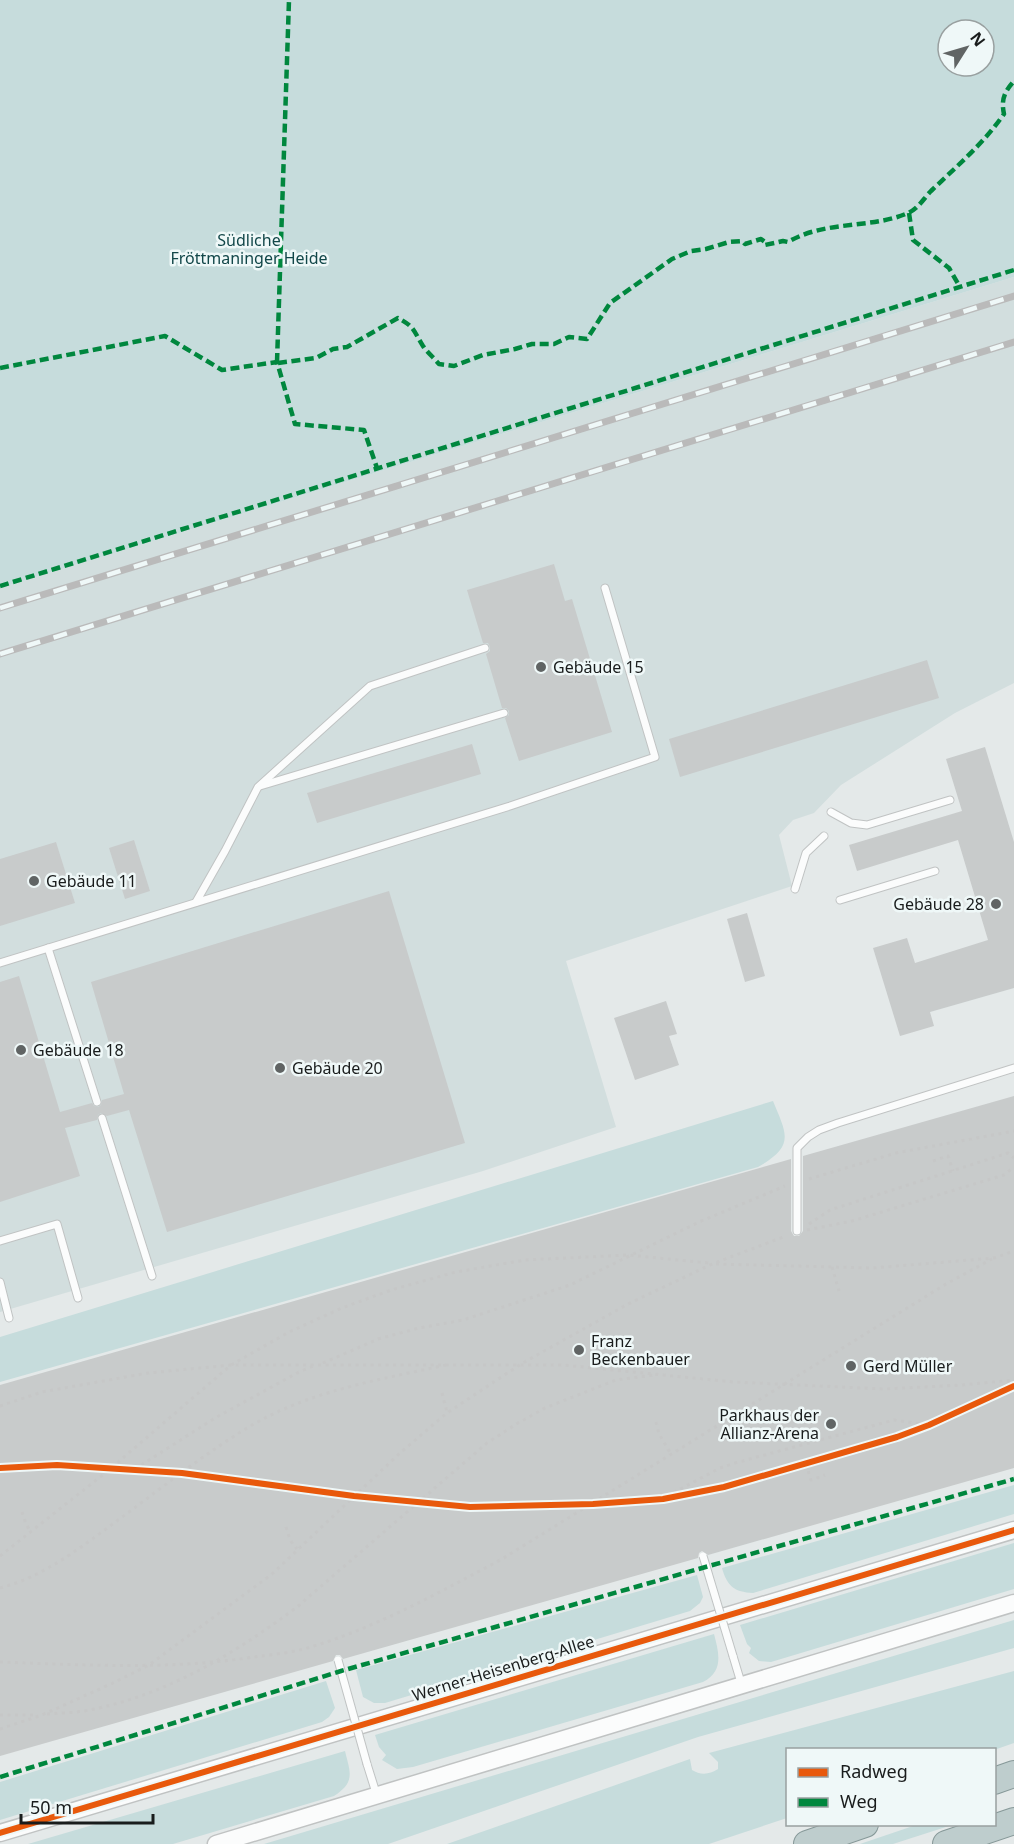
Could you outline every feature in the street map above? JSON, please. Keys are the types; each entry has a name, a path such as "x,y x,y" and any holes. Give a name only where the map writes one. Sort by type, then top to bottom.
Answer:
{"highway":[{"path":"996,1780 1014,1774"},
{"path":"946,1844 1014,1821"},
{"path":"807,1844 859,1826"}],"street":[{"name":"Werner-Heisenberg-Allee","path":"0,1833 1014,1530"},
{"path":"216,1844 1014,1603"}],"lane":[{"path":"0,963 510,806 655,757 605,588"},
{"path":"196,902 258,787 370,686 485,648"},
{"path":"258,787 504,714"},
{"path":"831,812 850,823 867,825 950,800"},
{"path":"795,889 806,853 824,836"},
{"path":"840,900 935,871"},
{"path":"48,948 97,1102"},
{"path":"797,1231 797,1148 808,1137 819,1130 1014,1068"},
{"path":"102,1118 152,1276"},
{"path":"0,1241 57,1224 78,1298"},
{"path":"0,1282 9,1318"},
{"path":"703,1556 742,1686"},
{"path":"338,1660 377,1796"}],"path":[{"path":"134,1470 215,1418 299,1372 378,1339 463,1320 540,1296 592,1275 628,1255 699,1222 797,1182 896,1153 1014,1131"},
{"path":"797,1231 830,1210 1008,1153 1014,1158"},
{"path":"933,1161 948,1156 953,1170"},
{"path":"0,1729 42,1715 149,1665 272,1574 400,1453 447,1413 520,1364 628,1304 712,1264 797,1231 852,1221 1004,1175 1014,1167"},
{"path":"0,1662 149,1665 213,1663 301,1650 339,1638 450,1587 502,1559 946,1284 994,1258 1014,1251"},
{"path":"0,1556 109,1470 231,1365 289,1332 342,1308 391,1290 445,1275 525,1260 628,1255 712,1264 873,1268 994,1258"},
{"path":"832,1267 839,1291"},
{"path":"0,1588 28,1579 65,1560 182,1473 247,1428 284,1408 334,1390 454,1364"},
{"path":"0,1406 42,1392 148,1373 231,1365 563,1365 734,1382 884,1389 1014,1380"},
{"path":"0,1714 42,1715 83,1711 128,1700 169,1686 213,1663 297,1607 487,1443 545,1408 616,1380 662,1374"},
{"path":"0,1468 57,1466 182,1473 354,1496 470,1507 593,1504 663,1499 724,1487 897,1437 930,1425 1014,1386"},
{"path":"442,1393 447,1413"},
{"path":"663,1499 720,1468 735,1463 894,1420 930,1425"},
{"path":"656,1422 659,1434 671,1454"},
{"path":"806,1464 811,1480 825,1475"},
{"path":"22,1512 31,1532"},
{"path":"286,1527 290,1540 298,1550"}],"shaded area":[{"path":"1014,277 1014,683 955,713 841,785 814,813 793,820 779,835 792,886 566,961 616,1127 483,1171 0,1312 0,588"}],"green space":[{"name":"Südliche Fröttmaninger Heide","path":"0,0 1014,0 1014,277 0,588"},
{"path":"773,1101 782,1123 785,1139 778,1153 758,1167 0,1382 0,1337"},
{"path":"1014,1485 1014,1514 753,1593 732,1587 722,1568"},
{"path":"1014,1543 1014,1589 771,1662 759,1661 749,1653 751,1648 747,1644 740,1625"},
{"path":"697,1575 703,1597 700,1603 690,1611 385,1703 374,1703 363,1697 356,1670"},
{"path":"1014,1620 1014,1648 698,1737 388,1844 264,1844"},
{"path":"714,1634 718,1655 717,1667 710,1678 703,1682 413,1767 397,1769 382,1760 386,1755 379,1747 375,1735"},
{"path":"1014,1671 1014,1743 996,1749 786,1748 786,1818 709,1844 447,1844 690,1759 692,1770 698,1773 711,1772 718,1769 718,1762 709,1753"},
{"path":"326,1681 335,1708 322,1722 0,1820 0,1782"},
{"path":"345,1751 350,1776 346,1786 334,1796 173,1844 28,1844"},
{"path":"913,1826 949,1826 893,1844 860,1844"}],"building":[{"name":"Gebäude 15","path":"554,564 565,601 572,599 612,732 519,761 505,718 509,715 509,711 502,708 486,654 490,651 490,647 488,643 483,643 467,590"},
{"path":"927,660 939,698 680,777 669,739"},
{"path":"472,744 481,774 317,823 307,793"},
{"name":"Gebäude 28","path":"985,747 1014,842 1014,988 930,1012 934,1026 900,1036 873,948 907,938 915,963 988,940 958,840 857,871 849,845 962,811 946,759"},
{"path":"134,840 150,891 125,899 109,848"},
{"name":"Gebäude 11","path":"56,842 75,903 0,926 0,859"},
{"name":"Gebäude 20","path":"389,891 465,1143 167,1232 129,1110 107,1116 101,1113 97,1120 65,1128 80,1176 0,1202 0,982 19,976 60,1112 92,1103 98,1107 102,1100 124,1094 91,982"},
{"path":"747,913 765,976 745,982 727,919"},
{"path":"666,1001 677,1034 669,1036 679,1065 635,1080 614,1018"},
{"name":"Parkhaus der Allianz-Arena","path":"1014,1096 1014,1468 708,1555 702,1551 698,1558 343,1659 340,1655 336,1655 333,1661 0,1756 0,1385 791,1159 791,1231 794,1236 799,1236 803,1231 803,1156"}],"railway":[{"path":"0,608 1014,296"},
{"path":"0,654 1014,342"}],"marked path":[{"path":"277,362 289,0"},
{"path":"278,363 316,358 333,349 347,347 398,318 411,327 439,364 454,366 483,355 532,344 554,344 569,337 587,339 610,303 672,259 691,251 729,242 742,241 745,244 761,239 765,245 788,242 817,230 879,221 912,211 996,125 1004,114 1004,96 1014,81"},
{"path":"909,213 913,240 949,268 960,287"},
{"path":"0,586 1014,270"},
{"path":"0,368 165,336 222,370 277,362 295,424 364,430 377,468"},
{"path":"0,1777 341,1671 1014,1479"}],"cycle path":[{"path":"0,1468 57,1465 182,1473 354,1496 470,1507 593,1504 663,1499 724,1487 897,1437 1014,1386"},
{"path":"0,1833 1014,1530"}],"place":[{"name":"Gebäude 15","path":"541,667"},
{"name":"Gebäude 11","path":"34,881"},
{"name":"Gebäude 28","path":"996,904"},
{"name":"Gebäude 18","path":"21,1050"},
{"name":"Gebäude 20","path":"280,1068"},
{"name":"Franz Beckenbauer","path":"579,1350"},
{"name":"Gerd Müller","path":"851,1366"},
{"name":"Parkhaus der Allianz-Arena","path":"831,1424"}]}
